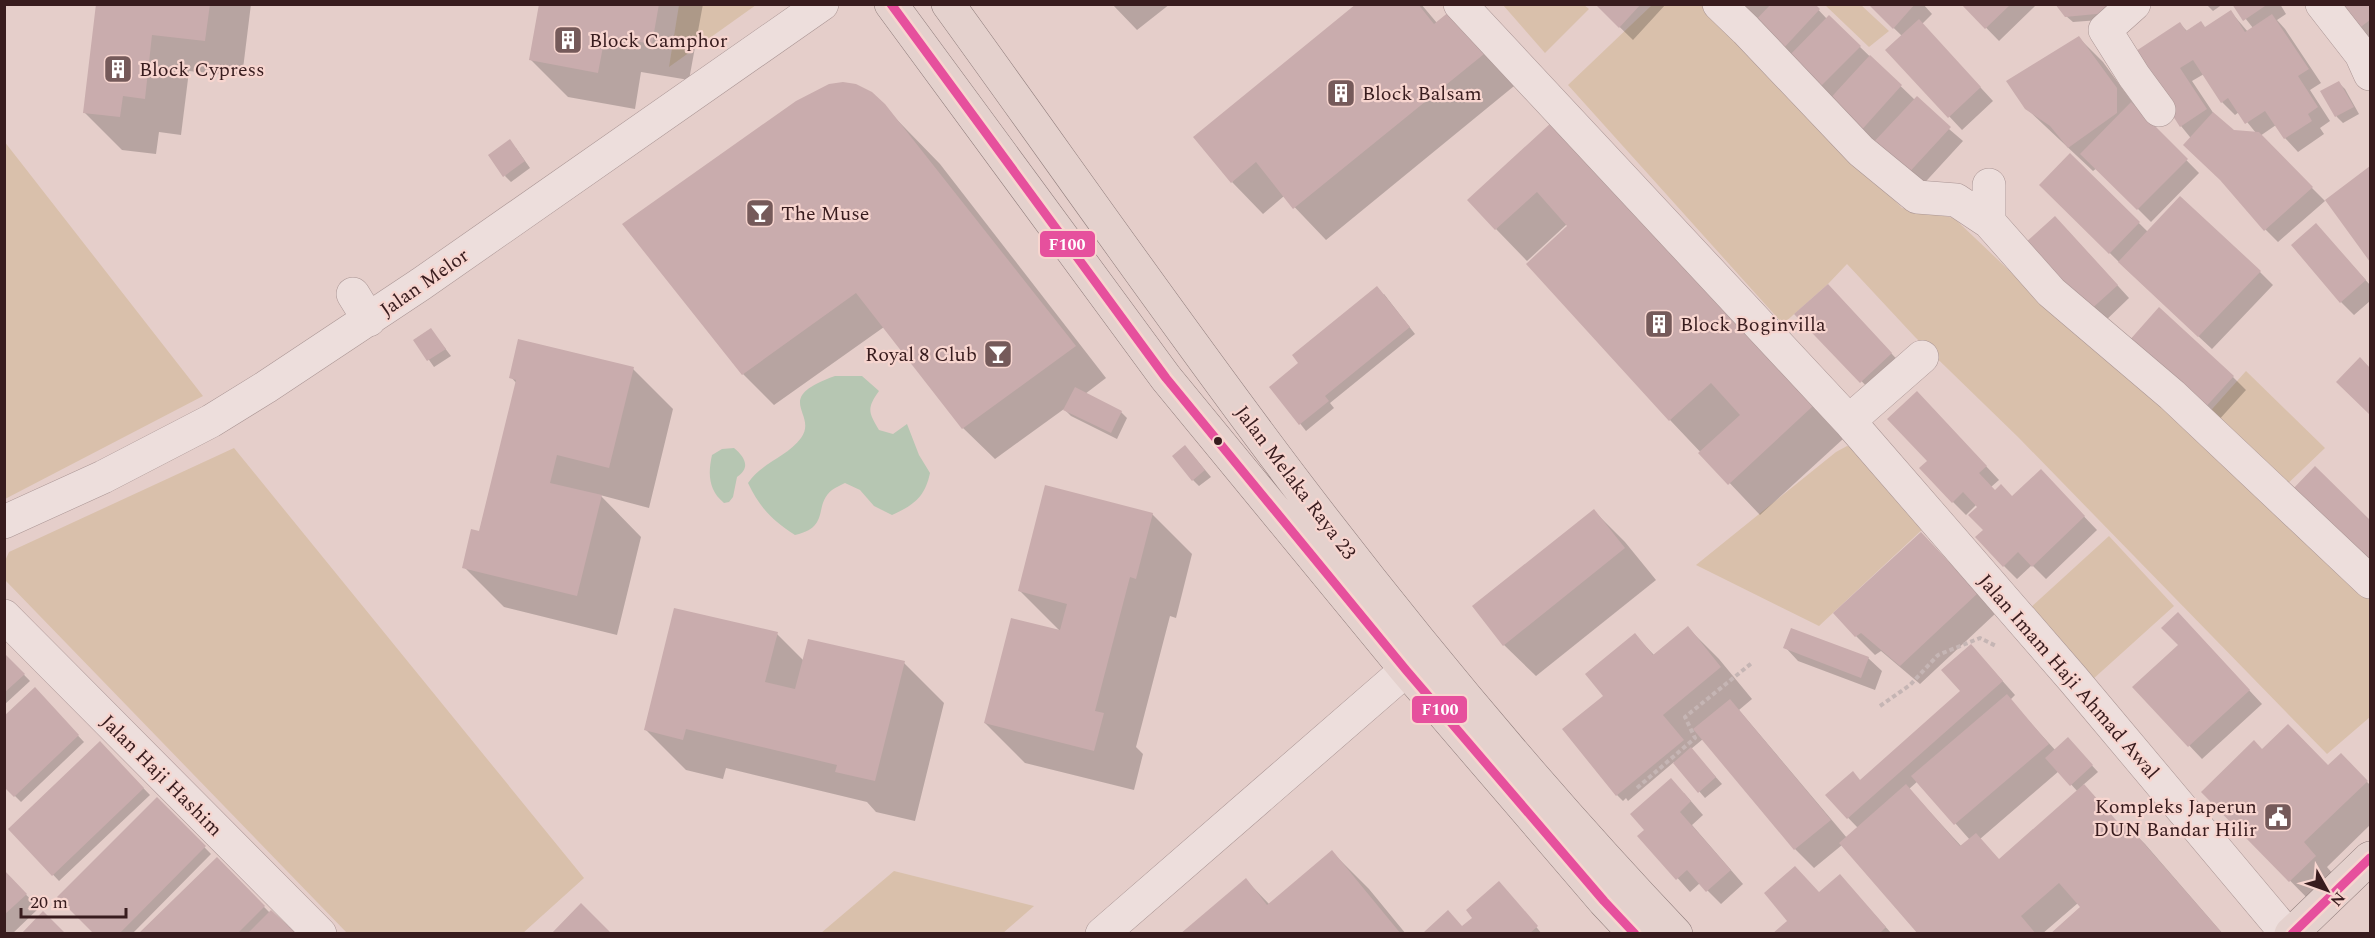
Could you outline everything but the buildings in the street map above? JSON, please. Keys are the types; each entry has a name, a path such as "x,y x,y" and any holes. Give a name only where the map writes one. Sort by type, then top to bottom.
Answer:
{"main road":[{"name":"Jalan Melaka Raya 23","path":"891,4 1166,378 1406,670 1604,901 1635,933"},
{"name":"Jalan Melaka Raya 23","path":"948,4 1199,354 1310,502 1490,727 1676,933"},
{"path":"1166,378 1199,354"},
{"path":"2289,933 2370,858"}],"street":[{"name":"Jalan Melor","path":"4,522 103,477 211,421 361,307 822,4"},
{"name":"Jalan Imam Haji Ahmad Awal","path":"1460,4 1849,421 2289,933"},
{"path":"1719,4 1861,151 1917,197 1956,200 1989,222 2051,292 2172,395 2370,582"},
{"path":"2134,4 2105,30 2159,110"},
{"path":"2322,4 2367,59"},
{"path":"1989,185 1989,222"},
{"path":"1849,421 1922,357"},
{"name":"Jalan Haji Hashim","path":"4,616 320,933"},
{"path":"1102,933 1406,670"}],"path":[{"path":"1880,706 1910,685 1938,655 1980,638 2001,648"},
{"path":"1637,788 1695,738 1685,717 1753,662"}],"shaded area":[{"path":"679,4 756,5 669,67"},
{"path":"1503,5 1584,5 1589,9 1545,53"},
{"path":"1652,5 1705,5 1902,208 1954,218 2059,318 2115,363 2326,555 2370,600 2370,717 2327,754 2019,438 1915,337 1847,264 1783,324 1568,85"},
{"path":"1825,5 1861,5 1889,31 1869,47"},
{"path":"4,141 203,396 5,499 4,499"},
{"path":"2246,371 2325,448 2281,490 2205,417"},
{"path":"835,376 862,376 879,391 872,402 870,411 873,419 879,430 893,434 907,424 919,455 930,473 928,481 917,499 907,508 892,515 874,506 860,490 845,483 826,496 818,521 813,527 795,535 767,513 748,483 760,470 789,450 801,438 805,429 805,421 800,399 805,392 816,384"},
{"path":"1847,446 1856,448 1926,526 1819,626 1696,565 1836,452"},
{"path":"234,448 584,878 523,933 347,933 5,580 5,561 9,552"},
{"path":"734,448 741,455 745,466 737,477 733,497 729,502 724,503 715,493 710,481 712,455 722,449"},
{"path":"2109,536 2174,606 2092,680 2029,609"},
{"path":"894,871 1034,906 1003,933 821,933"}],"transit line":[{"name":"F100","path":"891,4 1166,378 1406,670 1635,934"},
{"name":"F100","path":"2292,934 2370,858"}],"place":[{"name":"Block Camphor","path":"568,40"},
{"name":"Block Cypress","path":"118,69"},
{"name":"Block Balsam","path":"1341,93"},
{"name":"The Muse","path":"760,213"},
{"name":"Block Boginvilla","path":"1659,324"},
{"name":"Royal 8 Club","path":"998,354"},
{"name":"Kompleks Japerun DUN Bandar Hilir","path":"2278,817"}]}
